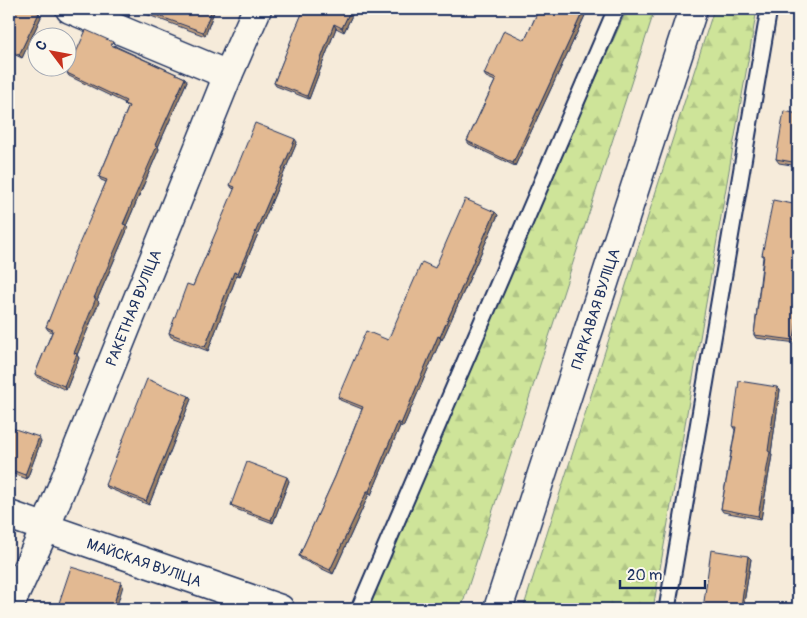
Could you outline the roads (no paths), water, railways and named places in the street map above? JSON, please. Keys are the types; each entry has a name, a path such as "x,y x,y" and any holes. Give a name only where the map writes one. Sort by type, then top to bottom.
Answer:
{"street":[{"path":"70,9 228,76"},
{"name":"РАКЕТНАЯ ВУЛІЦА","path":"9,606 46,529 228,76 257,9"},
{"name":"ПАРКАВАЯ ВУЛІЦА","path":"498,609 693,9"},
{"name":"МАЙСКАЯ ВУЛІЦА","path":"9,515 280,609"}],"lane":[{"path":"358,609 616,9"},
{"path":"667,609 770,9"}]}
